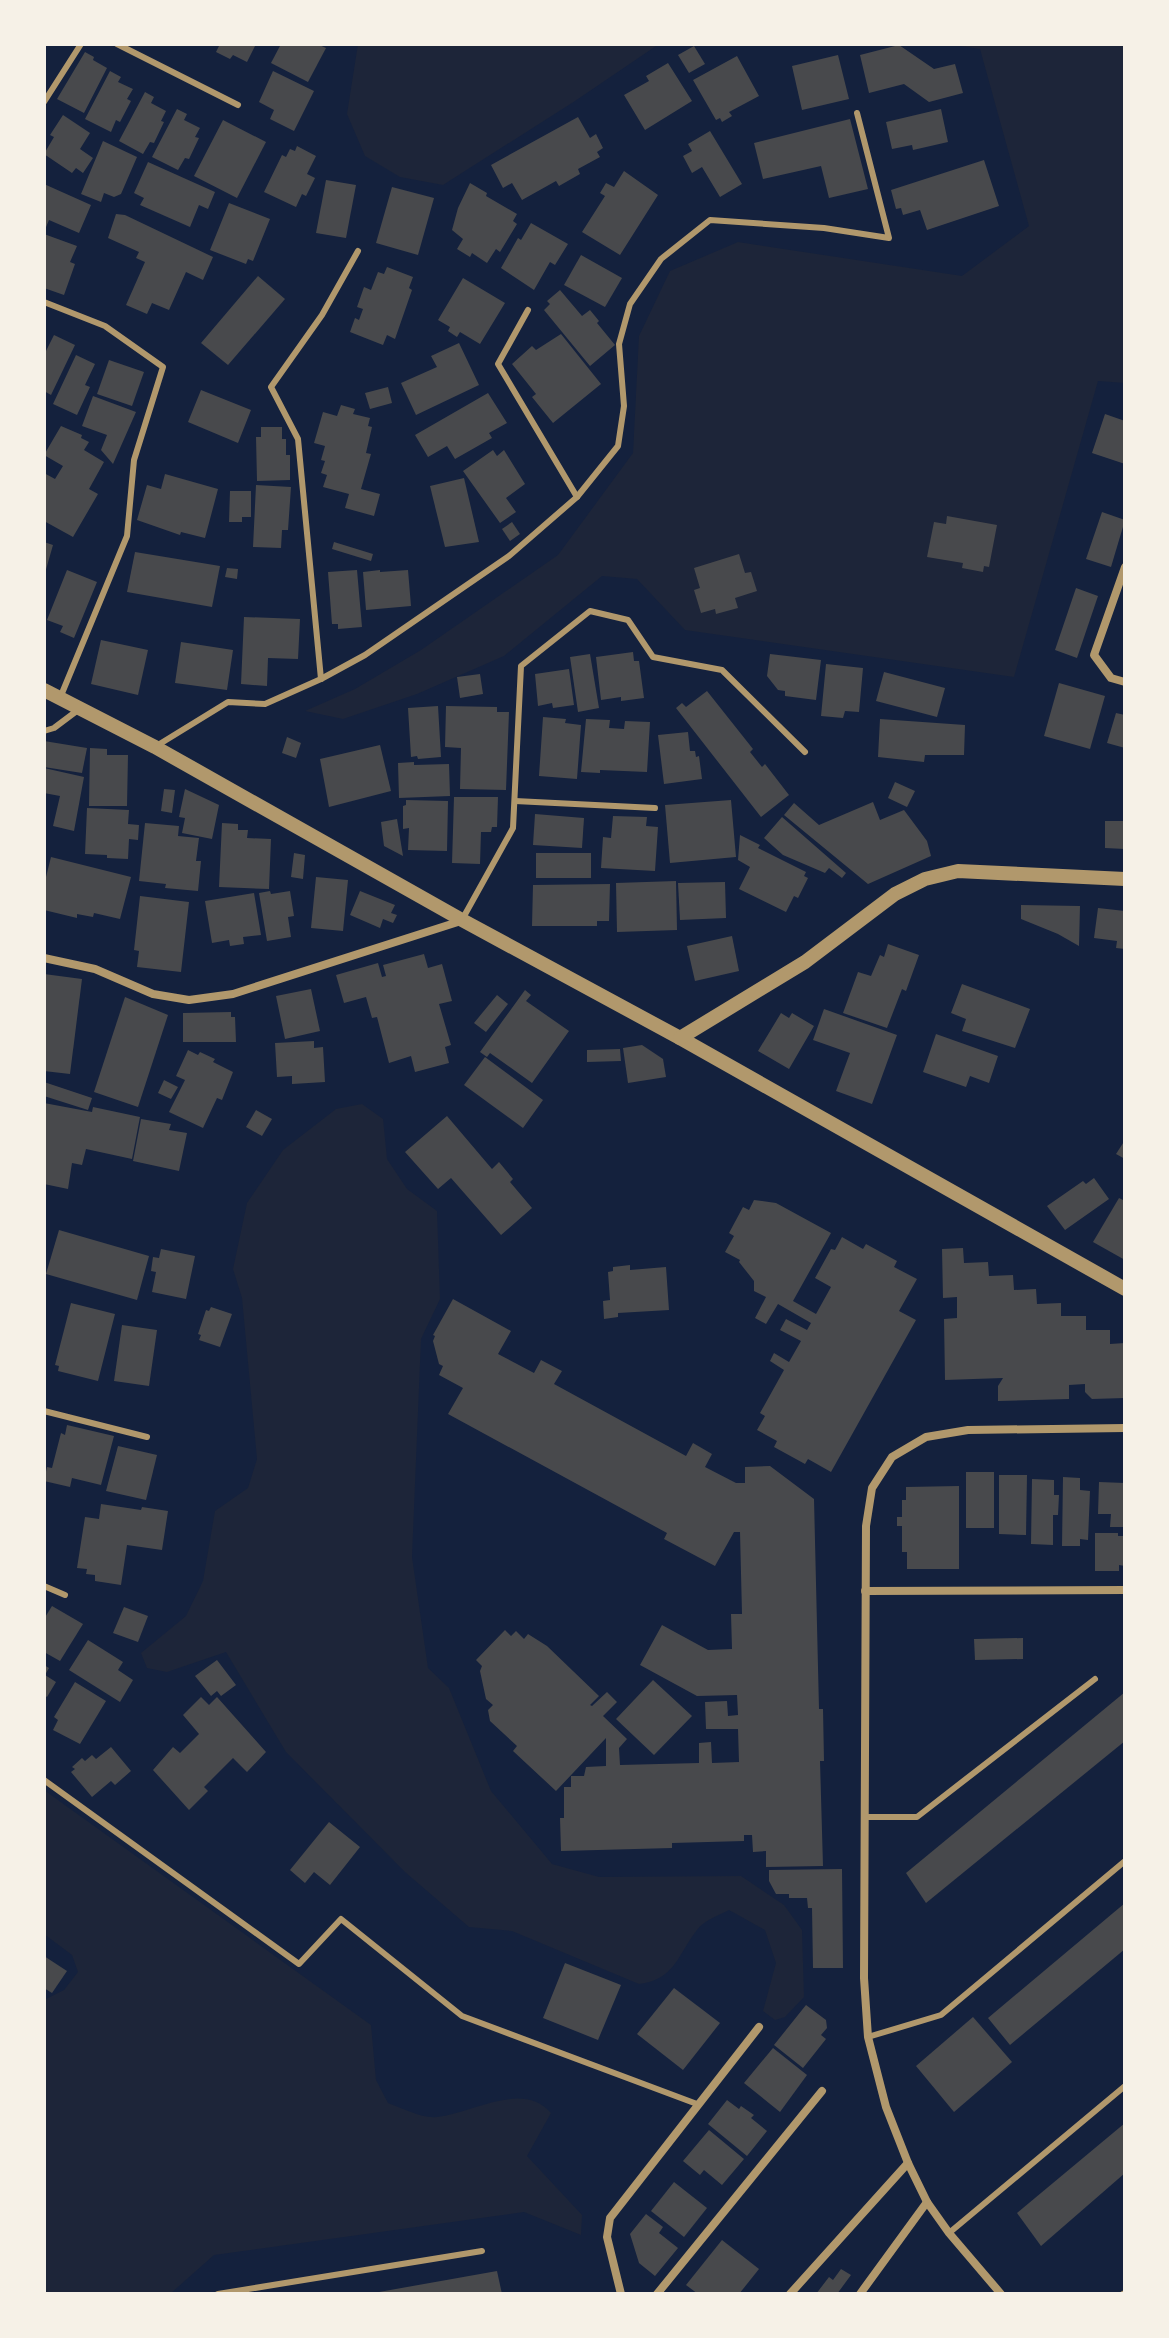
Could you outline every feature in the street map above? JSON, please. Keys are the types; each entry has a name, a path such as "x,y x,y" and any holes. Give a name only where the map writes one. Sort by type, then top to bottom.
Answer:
{"street":[{"path":"1125,567 1094,655 1111,678 1125,682"},
{"path":"44,690 155,747 1125,1289"},
{"path":"680,1038 805,962 895,894 925,879 958,871 1125,879"},
{"path":"44,958 95,969 153,994 189,1000 233,994 462,920"},
{"path":"1001,2294 927,2202 886,2107 868,2037 864,1978 866,1526 872,1488 892,1457 926,1437 968,1430 1125,1428"},
{"path":"865,1591 1125,1590"},
{"path":"621,2294 607,2237 610,2218 759,2027"},
{"path":"657,2294 822,2091"},
{"path":"790,2294 908,2163"},
{"path":"860,2294 927,2202"}],"lane":[{"path":"44,102 81,44"},
{"path":"117,44 238,105"},
{"path":"155,747 228,702 265,704 365,655 509,556 577,497 618,446 624,406 619,344 630,304 661,259 710,220 824,228 889,238 857,113"},
{"path":"321,679 298,439 271,387 322,315 358,251"},
{"path":"44,302 105,326 163,367 134,460 127,536 60,698"},
{"path":"528,310 498,364 577,497"},
{"path":"462,920 513,828 521,666 590,611 628,620 653,657 722,670 805,752"},
{"path":"44,731 54,728 80,709"},
{"path":"515,801 655,808"},
{"path":"44,1411 147,1437"},
{"path":"44,1586 65,1595"},
{"path":"865,1817 917,1817 1095,1679"},
{"path":"44,1780 299,1964 341,1919 462,2016 697,2104"},
{"path":"868,2037 941,2015 1125,1861"},
{"path":"949,2233 1125,2086"},
{"path":"218,2294 482,2251"}],"shaded area":[{"path":"358,44 659,44 443,185 400,177 365,156 347,114"},
{"path":"947,44 1125,44 1125,383 1098,381 1014,677 685,630 637,579 602,576 504,656 417,694 343,719 305,711 355,689 421,650 558,555 633,453 639,336 670,271 738,242 962,276 1029,226 980,49"},
{"path":"362,1104 383,1119 387,1159 407,1189 437,1211 440,1299 421,1339 412,1557 428,1668 449,1688 491,1791 552,1864 599,1877 741,1876 784,1905 802,1930 804,1997 785,2017 775,2020 763,2011 776,1963 765,1930 729,1910 700,1927 661,1977 639,1984 512,1931 469,1927 405,1872 286,1752 226,1652 167,1672 147,1668 141,1653 186,1616 203,1581 215,1511 248,1488 257,1459 242,1298 233,1269 247,1203 283,1150 336,1109"},
{"path":"44,1790 371,2025 376,2080 388,2103 419,2115 437,2117 497,2101 526,2099 540,2104 551,2113 527,2156 582,2215 581,2235 524,2212 214,2255 170,2294 44,2294 44,2000 64,1990 78,1972 72,1955 44,1934"}],"building":[{"path":"220,44 256,44 247,62 216,52"},
{"path":"281,44 317,44 326,48 308,82 271,63"},
{"path":"899,45 934,69 955,64 963,93 929,102 904,84 869,93 860,55"},
{"path":"694,46 705,64 689,73 678,55"},
{"path":"85,52 107,68 84,113 57,99"},
{"path":"838,55 849,99 802,110 792,66"},
{"path":"737,56 759,96 729,112 732,116 722,122 720,118 716,120 693,80"},
{"path":"668,63 692,101 645,130 624,95 649,81 646,76"},
{"path":"110,71 121,77 118,82 133,89 127,99 131,101 111,132 85,119"},
{"path":"273,71 314,91 294,131 270,119 274,110 259,102"},
{"path":"145,92 154,97 151,103 166,111 154,143 150,142 143,154 119,141"},
{"path":"177,109 187,114 184,120 200,128 195,137 199,138 189,159 185,158 178,170 152,157"},
{"path":"941,109 948,142 913,150 912,145 892,149 886,122"},
{"path":"63,115 90,133 80,149 93,158 83,173 76,168 72,173 44,154 54,137 50,135"},
{"path":"578,117 590,138 596,134 603,148 597,152 600,157 578,169 580,174 559,186 556,181 522,200 512,183 503,188 491,165"},
{"path":"850,119 868,189 829,198 821,166 763,179 754,143"},
{"path":"223,120 266,142 237,198 194,176"},
{"path":"710,131 742,184 720,197 702,167 692,173 683,156 692,151 688,144"},
{"path":"103,141 137,157 121,194 114,197 104,193 101,202 81,194"},
{"path":"297,146 316,156 307,174 315,178 296,207 264,192 282,155 286,157 290,149 295,151"},
{"path":"984,160 999,206 927,230 920,210 903,215 901,208 896,209 891,190"},
{"path":"148,162 215,192 208,209 199,205 190,227 140,205 144,198 134,193"},
{"path":"624,171 658,195 620,255 582,232 605,196 600,193 606,183 614,187"},
{"path":"326,180 356,185 346,238 316,233"},
{"path":"470,183 517,214 513,221 517,224 500,252 496,249 487,263 472,253 470,257 457,249 463,239 452,230"},
{"path":"44,184 91,205 79,233 49,220 44,232"},
{"path":"392,187 434,198 418,255 376,243"},
{"path":"229,203 270,219 253,261 248,259 246,264 210,250"},
{"path":"116,214 125,215 213,257 203,280 186,272 169,310 152,303 147,314 126,305 145,262 136,258 139,252 108,238"},
{"path":"531,223 568,244 555,265 550,262 534,290 501,268 518,238 521,240"},
{"path":"44,234 77,246 70,262 75,264 64,295 44,288"},
{"path":"581,255 622,278 605,307 564,285"},
{"path":"387,267 413,277 409,288 412,290 395,339 387,335 383,345 350,332 355,318 359,320 363,309 357,307 364,287 371,290 378,272 384,274"},
{"path":"258,276 285,299 228,365 201,343"},
{"path":"463,278 505,303 480,344 460,332 457,337 448,331 450,327 438,320"},
{"path":"560,290 582,316 590,310 615,345 590,366 544,310 550,304 547,301"},
{"path":"561,334 601,384 553,423 532,397 536,394 512,364 532,346 536,350"},
{"path":"54,335 75,345 51,395 44,391 44,355"},
{"path":"459,343 479,385 416,415 401,383 437,367 431,356"},
{"path":"76,355 95,364 85,385 90,387 77,415 53,404"},
{"path":"109,360 144,372 132,406 97,394"},
{"path":"388,387 392,403 370,409 365,393"},
{"path":"201,390 251,410 238,443 188,422"},
{"path":"488,393 507,423 489,433 492,438 455,459 447,446 428,457 415,435"},
{"path":"93,396 136,412 113,464 101,450 107,435 82,426"},
{"path":"341,405 355,409 353,414 370,418 368,426 372,427 366,453 371,454 361,489 380,494 374,516 345,508 349,494 323,487 327,475 321,473 325,446 314,443 323,412 337,416"},
{"path":"1105,414 1125,421 1125,464 1092,453"},
{"path":"61,426 82,435 81,438 89,442 84,450 104,462 89,489 98,494 73,537 44,521 44,473 55,479 63,466 44,455"},
{"path":"261,427 282,427 286,455 290,455 290,480 257,481 256,437 261,437"},
{"path":"493,450 497,456 504,450 525,484 506,498 516,512 500,523 463,471"},
{"path":"165,474 218,489 205,538 181,532 180,535 137,520 147,485 161,489"},
{"path":"464,478 479,542 445,547 430,486"},
{"path":"256,485 291,487 288,530 282,530 281,548 253,547"},
{"path":"230,491 251,491 251,517 242,517 242,522 229,522"},
{"path":"1102,512 1125,520 1111,567 1086,559"},
{"path":"947,516 997,525 989,567 984,566 983,572 962,568 963,563 927,557 934,522 946,524"},
{"path":"512,522 520,534 510,541 502,529"},
{"path":"44,542 53,545 45,573 44,573"},
{"path":"334,542 373,554 371,561 332,549"},
{"path":"135,552 220,566 212,607 127,592"},
{"path":"739,554 745,573 751,572 757,591 735,598 738,608 716,614 715,609 701,613 694,590 700,588 694,568"},
{"path":"227,568 238,569 237,579 225,577"},
{"path":"67,570 97,582 74,638 60,632 63,626 47,620"},
{"path":"357,570 362,627 338,629 338,624 332,624 328,572"},
{"path":"408,570 411,606 366,610 363,572"},
{"path":"1076,588 1098,596 1077,658 1055,650"},
{"path":"244,617 300,619 298,659 268,658 267,686 241,684"},
{"path":"101,640 148,650 138,695 91,684"},
{"path":"181,642 233,650 227,690 175,683"},
{"path":"633,652 634,661 639,661 644,698 601,700 596,657"},
{"path":"590,654 599,708 578,712 570,657"},
{"path":"770,654 821,660 816,700 785,696 785,691 778,690 767,676"},
{"path":"826,664 863,668 859,712 845,711 843,718 821,716"},
{"path":"569,669 574,705 553,708 552,703 538,706 535,674"},
{"path":"884,672 945,688 937,717 876,701"},
{"path":"480,674 483,694 460,698 457,677"},
{"path":"1059,683 1105,696 1090,749 1044,736"},
{"path":"707,691 753,749 750,752 762,767 765,764 789,795 761,817 676,708 682,703 686,707"},
{"path":"438,706 441,757 411,757 408,708"},
{"path":"446,706 497,707 497,712 509,712 506,790 460,789 461,748 445,747"},
{"path":"1116,713 1125,715 1125,748 1107,743"},
{"path":"543,717 566,719 565,723 581,725 577,779 539,776"},
{"path":"586,719 610,720 609,728 624,729 625,721 650,722 647,772 581,772"},
{"path":"880,719 965,725 964,755 925,755 924,762 878,757"},
{"path":"688,732 690,751 695,751 696,757 699,756 702,779 664,784 658,735"},
{"path":"287,737 301,743 296,758 282,753"},
{"path":"44,741 87,748 82,773 44,767"},
{"path":"380,745 391,791 329,807 320,759"},
{"path":"90,748 107,749 107,755 128,755 127,806 89,806"},
{"path":"414,762 414,765 449,764 450,796 399,798 398,763"},
{"path":"44,768 84,777 74,831 53,826 60,796 44,793"},
{"path":"895,782 915,791 907,807 888,798"},
{"path":"164,789 175,790 172,813 161,811"},
{"path":"185,789 219,805 212,839 182,833 185,818 179,817"},
{"path":"454,797 498,797 497,827 492,827 491,832 481,832 480,864 452,863"},
{"path":"406,800 448,801 447,851 408,850 409,828 403,829"},
{"path":"731,800 736,857 670,863 665,805"},
{"path":"873,802 880,820 904,810 927,841 931,856 868,884 784,815 794,803 819,825"},
{"path":"87,808 129,810 128,824 139,825 138,840 129,839 128,859 85,854"},
{"path":"535,814 584,818 582,848 533,845"},
{"path":"613,816 647,817 646,826 658,827 655,871 601,868 603,837 611,838"},
{"path":"782,817 846,873 842,878 829,868 825,873 783,855 764,838"},
{"path":"397,819 403,856 384,846 381,822"},
{"path":"1105,821 1125,821 1125,849 1105,848"},
{"path":"145,823 179,826 178,836 199,838 196,861 201,861 198,891 165,888 166,884 139,881"},
{"path":"222,823 238,824 238,830 248,830 247,838 271,839 269,889 219,887"},
{"path":"740,835 760,845 758,848 806,872 804,876 808,878 798,898 794,896 786,912 739,889 750,867 738,860"},
{"path":"294,853 305,855 303,879 291,877"},
{"path":"536,853 591,853 591,878 536,878"},
{"path":"51,857 131,877 120,919 94,913 93,917 77,914 77,918 44,910 44,885"},
{"path":"316,877 348,880 343,931 311,928"},
{"path":"676,881 677,930 617,932 616,883"},
{"path":"725,882 726,918 680,920 678,883"},
{"path":"610,884 609,921 597,921 597,926 532,926 533,885"},
{"path":"270,891 271,894 290,891 294,916 288,917 291,937 267,941 259,893"},
{"path":"360,891 395,905 391,913 397,915 393,923 383,919 380,928 350,915"},
{"path":"254,893 261,935 243,937 244,944 230,946 229,940 212,943 205,901"},
{"path":"140,896 189,902 181,972 137,967 139,951 134,950"},
{"path":"1021,905 1080,906 1079,946 1021,919"},
{"path":"1098,908 1125,911 1125,949 1116,948 1117,941 1094,938"},
{"path":"732,936 739,971 695,981 687,946"},
{"path":"888,944 919,955 906,991 902,989 887,1028 843,1013 858,972 871,976 880,955 884,957"},
{"path":"424,954 428,968 442,964 452,1001 439,1004 451,1045 445,1047 449,1063 415,1072 411,1056 389,1063 377,1017 372,1018 366,997 344,1003 336,975 378,963 382,977 386,976 383,965"},
{"path":"44,974 82,979 70,1074 44,1071"},
{"path":"962,984 1030,1009 1015,1048 962,1031 966,1019 951,1013"},
{"path":"311,989 320,1031 285,1039 276,996"},
{"path":"525,990 531,995 526,1001 569,1031 532,1083 490,1053 487,1057 480,1052"},
{"path":"497,995 508,1004 486,1032 474,1023"},
{"path":"125,997 168,1015 138,1107 94,1092"},
{"path":"824,1009 897,1035 872,1104 836,1091 850,1053 813,1040"},
{"path":"231,1012 231,1017 235,1017 236,1042 183,1042 183,1013"},
{"path":"781,1013 789,1018 792,1013 814,1026 789,1069 758,1051"},
{"path":"936,1034 998,1056 989,1083 970,1076 966,1087 923,1072"},
{"path":"314,1041 314,1048 323,1047 325,1082 292,1084 292,1076 277,1077 275,1043"},
{"path":"642,1045 663,1059 666,1077 628,1083 623,1048"},
{"path":"620,1049 621,1061 587,1062 587,1050"},
{"path":"188,1050 215,1059 213,1062 233,1072 222,1100 217,1098 203,1128 169,1112 185,1080 176,1076"},
{"path":"485,1057 543,1100 523,1128 464,1085"},
{"path":"164,1080 178,1087 171,1099 158,1093"},
{"path":"44,1082 92,1098 88,1110 44,1096"},
{"path":"44,1103 92,1112 93,1107 140,1117 132,1159 86,1149 82,1165 72,1163 68,1189 44,1184"},
{"path":"256,1110 272,1119 262,1136 246,1127"},
{"path":"447,1116 492,1169 499,1162 513,1179 510,1182 532,1208 501,1235 451,1178 438,1189 405,1152"},
{"path":"141,1119 171,1124 169,1130 187,1133 179,1171 133,1161"},
{"path":"1125,1140 1125,1159 1116,1154"},
{"path":"1094,1178 1109,1199 1065,1230 1047,1206 1083,1181 1086,1184"},
{"path":"1119,1198 1125,1201 1125,1260 1093,1242"},
{"path":"754,1200 776,1203 831,1233 793,1301 816,1314 831,1287 815,1278 831,1249 835,1250 842,1237 863,1249 866,1244 897,1261 894,1267 917,1279 899,1311 916,1320 831,1472 808,1459 805,1464 774,1447 777,1441 757,1430 765,1416 760,1413 784,1370 770,1361 774,1353 789,1362 801,1341 780,1330 786,1319 807,1330 811,1323 778,1304 766,1324 755,1318 766,1297 754,1291 754,1281 740,1260 725,1252 734,1236 729,1233 743,1207 749,1210"},
{"path":"59,1230 149,1256 137,1300 46,1274"},
{"path":"963,1248 964,1263 988,1262 989,1276 1013,1275 1014,1290 1036,1289 1037,1304 1061,1303 1061,1316 1086,1316 1086,1330 1110,1330 1110,1344 1125,1343 1125,1398 1092,1399 1085,1392 1085,1384 1069,1385 1069,1399 998,1401 998,1386 1003,1378 945,1380 944,1319 957,1318 957,1297 943,1298 942,1249"},
{"path":"161,1249 195,1256 186,1299 152,1292 156,1272 151,1271 153,1257 159,1258"},
{"path":"630,1265 630,1270 666,1267 669,1310 618,1313 618,1317 604,1319 603,1301 610,1300 608,1272 613,1271 613,1267"},
{"path":"453,1299 511,1331 498,1354 534,1373 541,1360 562,1371 554,1384 686,1456 693,1443 712,1454 705,1467 736,1483 745,1483 745,1467 770,1466 814,1499 819,1709 823,1709 824,1761 820,1761 823,1866 766,1867 766,1851 753,1852 752,1835 744,1835 744,1841 672,1843 672,1848 561,1851 560,1818 564,1818 564,1787 571,1787 571,1776 584,1776 586,1767 606,1766 606,1738 556,1791 513,1751 517,1746 490,1721 488,1710 493,1705 486,1699 480,1671 482,1666 476,1660 505,1630 511,1636 516,1631 524,1639 528,1634 547,1646 599,1696 590,1705 607,1692 617,1702 603,1716 627,1739 619,1748 620,1765 699,1763 699,1743 711,1742 712,1763 739,1762 738,1729 706,1729 705,1702 727,1701 728,1716 738,1715 737,1695 697,1696 640,1665 662,1625 708,1650 732,1649 731,1614 742,1614 740,1532 734,1532 715,1566 664,1539 667,1533 448,1414 463,1388 439,1375 443,1366 439,1364 433,1335"},
{"path":"71,1303 115,1314 98,1381 58,1371 59,1366 55,1365"},
{"path":"211,1307 232,1314 220,1347 199,1340 206,1310 209,1311"},
{"path":"122,1325 157,1330 149,1386 114,1381"},
{"path":"67,1425 114,1436 101,1485 72,1478 70,1487 44,1481 47,1467 52,1468 61,1433 65,1435"},
{"path":"118,1446 157,1455 146,1500 106,1491"},
{"path":"966,1472 994,1472 994,1528 966,1528"},
{"path":"999,1475 1027,1475 1026,1535 999,1534"},
{"path":"1063,1477 1080,1478 1080,1490 1090,1491 1088,1540 1080,1539 1080,1546 1062,1546"},
{"path":"1032,1479 1054,1480 1054,1495 1059,1495 1058,1515 1053,1515 1053,1545 1031,1544"},
{"path":"1099,1482 1125,1483 1125,1527 1110,1527 1111,1514 1098,1514"},
{"path":"959,1486 959,1569 907,1569 907,1552 902,1552 902,1526 897,1526 897,1517 902,1517 902,1500 906,1500 906,1487"},
{"path":"101,1504 168,1511 162,1550 127,1545 121,1585 95,1581 95,1575 86,1574 87,1569 77,1568 85,1517 99,1519"},
{"path":"1095,1533 1125,1536 1125,1566 1119,1565 1119,1571 1095,1571"},
{"path":"52,1606 83,1624 60,1661 44,1652 44,1619"},
{"path":"124,1607 148,1616 138,1642 113,1633"},
{"path":"1023,1638 1023,1659 975,1660 974,1639"},
{"path":"88,1640 123,1662 118,1670 133,1680 120,1702 69,1670"},
{"path":"217,1660 236,1685 221,1696 217,1691 211,1696 195,1676"},
{"path":"44,1665 49,1668 45,1675 56,1682 47,1697 44,1695"},
{"path":"653,1680 692,1716 654,1755 616,1719"},
{"path":"75,1682 106,1701 80,1744 53,1730 58,1720 54,1717"},
{"path":"1125,1692 1125,1741 926,1903 906,1873"},
{"path":"201,1697 209,1705 217,1697 266,1752 247,1772 233,1758 204,1787 208,1791 189,1810 153,1770 173,1747 180,1753 199,1734 183,1715"},
{"path":"111,1747 131,1771 115,1785 111,1781 92,1797 71,1772 75,1769 72,1767 82,1758 85,1761 92,1755 96,1759"},
{"path":"329,1822 360,1847 330,1885 314,1872 305,1883 290,1870"},
{"path":"842,1869 843,1968 813,1968 812,1908 808,1908 807,1898 776,1894 769,1881 769,1870"},
{"path":"1125,1903 1125,1949 1010,2045 988,2018"},
{"path":"44,1956 67,1971 52,1993 44,1988"},
{"path":"565,1963 621,1985 598,2040 543,2018"},
{"path":"674,1988 720,2023 683,2070 637,2034"},
{"path":"806,2005 826,2020 827,2028 821,2035 826,2039 803,2068 774,2045"},
{"path":"973,2017 1012,2062 954,2112 916,2066"},
{"path":"773,2048 807,2075 780,2112 744,2083"},
{"path":"727,2100 754,2115 751,2118 767,2131 747,2156 708,2124"},
{"path":"1125,2123 1125,2173 1041,2246 1017,2213"},
{"path":"709,2130 744,2159 722,2185 704,2170 700,2175 683,2161"},
{"path":"674,2182 707,2208 684,2237 651,2211"},
{"path":"646,2214 663,2227 659,2233 678,2248 655,2276 639,2263 630,2234"},
{"path":"722,2240 759,2269 739,2294 698,2294 686,2285"},
{"path":"841,2269 851,2275 837,2294 816,2294 829,2277 833,2280"},
{"path":"497,2271 502,2294 379,2292"}]}
